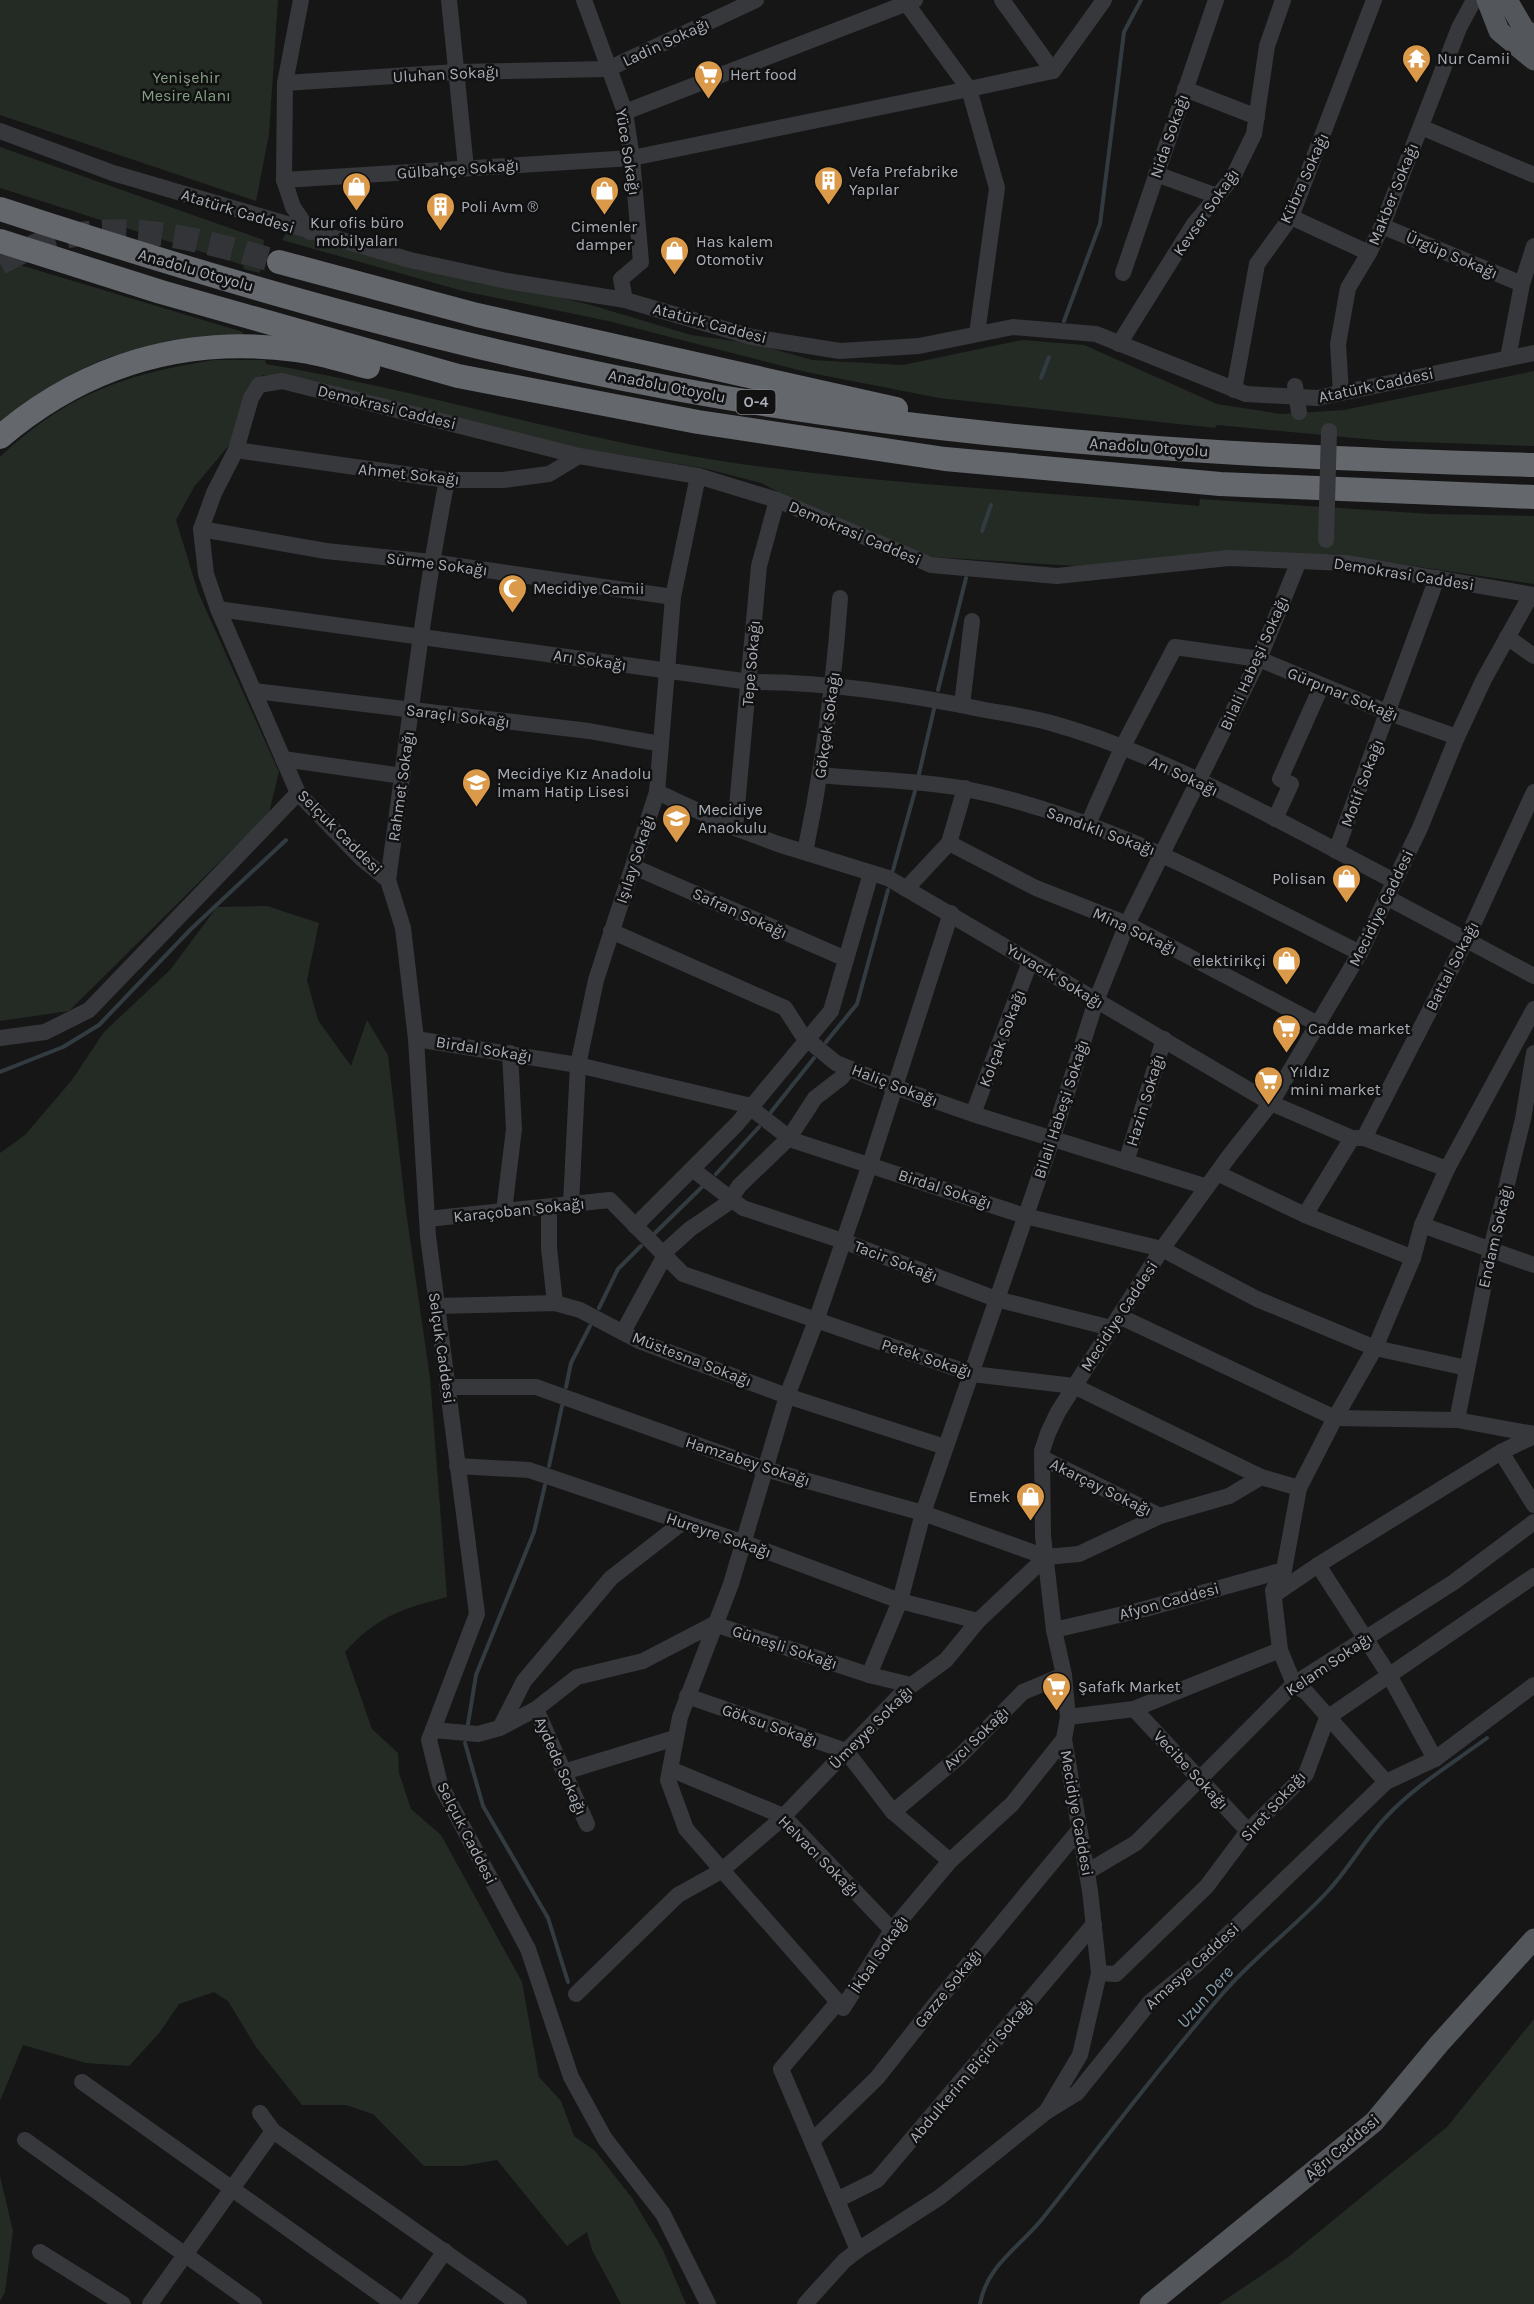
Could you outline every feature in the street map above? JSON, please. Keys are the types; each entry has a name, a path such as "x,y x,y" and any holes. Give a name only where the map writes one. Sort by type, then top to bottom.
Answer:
{"highway":[{"name":"Anadolu Otoyolu","path":"0,209 216,277 542,362 722,397 984,434 1289,457 1534,465"},
{"name":"Anadolu Otoyolu","path":"0,242 161,292 458,376 698,422 945,459 1220,484 1534,497"},
{"path":"279,262 477,315 876,404 984,434"},
{"path":"0,437 38,407 67,389 104,371 140,359 186,351 230,346 298,350 401,375 458,376"}],"main road":[{"path":"1487,0 1499,31 1534,60"},
{"path":"1507,0 1524,29 1534,36"},
{"name":"Ağrı Caddesi","path":"1150,2304 1374,2122 1439,2044 1534,1939"}],"street":[{"path":"301,0 285,83 284,180 293,207 310,232"},
{"path":"450,0 466,168"},
{"name":"Yüce Sokağı","path":"584,0 625,112 632,158 641,262 621,279 625,300"},
{"name":"Ladin Sokağı","path":"608,69 756,0"},
{"path":"1002,0 1053,71 1104,0"},
{"name":"Nida Sokağı","path":"1123,273 1216,0"},
{"name":"Kevser Sokağı","path":"1119,344 1194,224 1233,177 1254,134 1267,46 1283,0"},
{"name":"Kübra Sokağı","path":"1234,390 1257,264 1291,217 1374,0"},
{"name":"Makber Sokağı","path":"1341,393 1338,344 1348,288 1382,226 1459,28 1474,0"},
{"path":"625,112 908,1 969,89 997,188 977,334"},
{"name":"Uluhan Sokağı","path":"285,83 456,72 608,69"},
{"name":"Gülbahçe Sokağı","path":"284,180 632,158 1053,71"},
{"path":"1185,89 1257,117"},
{"path":"1421,127 1534,175"},
{"name":"Atatürk Caddesi","path":"0,131 112,173 410,261 507,281 625,300 752,337 840,351 919,346 1013,327 1096,334 1246,394 1317,398 1534,352"},
{"path":"1156,174 1217,196"},
{"path":"1291,217 1369,253"},
{"name":"Ürgüp Sokağı","path":"1382,226 1522,284"},
{"path":"1508,358 1522,284 1534,246"},
{"name":"Demokrasi Caddesi","path":"259,385 282,381 579,456 698,476 777,500 931,565 1057,576 1229,558 1346,563 1532,595"},
{"name":"Selçuk Caddesi","path":"259,385 251,398 236,450 214,493 201,529 206,574 218,609 298,793 361,858 388,879 403,928 416,1039 427,1220 436,1306 477,1614 429,1740 440,1784 528,1950 571,2077 605,2139 663,2214 708,2304"},
{"path":"1295,386 1299,412"},
{"path":"1326,540 1329,431"},
{"name":"Ahmet Sokağı","path":"236,450 447,480 503,480 549,474 579,456"},
{"name":"Işılay Sokağı","path":"571,1204 578,1065 596,980 657,792 673,597 698,476"},
{"name":"Rahmet Sokağı","path":"388,879 412,710 419,636 447,480"},
{"name":"Tepe Sokağı","path":"735,828 759,566 777,500"},
{"name":"Sürme Sokağı","path":"201,529 326,551 431,562 673,597"},
{"name":"Bilali Habeşi Sokağı","path":"869,1675 900,1601 923,1513 1052,1140 1096,1001 1127,924 1259,659 1299,561"},
{"name":"Motif Sokağı","path":"1336,851 1437,579"},
{"name":"Mecidiye Caddesi","path":"1046,2112 1080,2055 1099,1973 1087,1872 1064,1738 1068,1717 1064,1675 1054,1630 1046,1557 1042,1458 1053,1422 1162,1249 1271,1103 1360,953 1420,828 1457,737 1507,637 1532,595"},
{"name":"Gökçek Sokağı","path":"805,852 821,775 833,688 840,597"},
{"name":"Arı Sokağı","path":"218,609 750,682 790,682 924,697 1051,723 1122,748 1199,782 1394,881"},
{"path":"962,705 972,621"},
{"path":"1507,637 1534,656"},
{"name":"Gürpınar Sokağı","path":"1089,824 1122,748 1175,647 1259,659 1321,687 1457,737"},
{"path":"1275,819 1291,784 1280,779 1321,687"},
{"name":"Saraçlı Sokağı","path":"254,691 589,731 662,744"},
{"path":"283,759 403,776"},
{"name":"Sandıklı Sokağı","path":"821,775 965,788 1089,824 1162,854 1360,953"},
{"path":"906,889 950,843 965,788"},
{"name":"Yuvacık Sokağı","path":"657,792 735,828 888,878 1271,1103 1358,1138 1447,1169"},
{"name":"Battal Sokağı","path":"1305,1215 1358,1138 1466,940 1534,792"},
{"path":"0,1038 45,1032 89,1010 298,793"},
{"name":"Mina Sokağı","path":"950,843 1036,888 1127,924 1318,1024"},
{"name":"Safran Sokağı","path":"634,867 846,959"},
{"path":"635,1226 750,1108 831,1011 871,873"},
{"path":"1388,898 1534,976"},
{"path":"838,2002 686,1829 668,1780 675,1738 687,1696 731,1584 787,1396 816,1321 896,1088 951,913"},
{"name":"Haliç Sokağı","path":"611,930 785,1008 807,1040 836,1063 896,1088 973,1114 1207,1187"},
{"name":"Kolçak Sokağı","path":"973,1114 1030,962"},
{"path":"1386,1782 1327,1719 1307,1693 1294,1684 1280,1650 1273,1590 1284,1570 1299,1488 1335,1418 1376,1348 1413,1258 1422,1225 1447,1169 1534,1009"},
{"name":"Birdal Sokağı","path":"416,1039 578,1065 750,1108 789,1138 1025,1216 1162,1249 1257,1299 1376,1348 1467,1368"},
{"name":"Hazin Sokağı","path":"1126,1162 1164,1039"},
{"path":"504,1211 514,1129 510,1053"},
{"name":"Endam Sokağı","path":"1457,1420 1491,1249 1523,1119 1534,1053"},
{"path":"623,1332 664,1255 690,1229 719,1211 732,1199 739,1186 789,1138 815,1098 841,1078 849,1068"},
{"name":"Tacir Sokağı","path":"692,1169 743,1208 843,1241 996,1299 1115,1322 1335,1418"},
{"path":"1217,1173 1305,1215 1413,1258"},
{"name":"Karaçoban Sokağı","path":"427,1220 610,1200"},
{"name":"Petek Sokağı","path":"610,1200 682,1274 972,1374 1074,1386 1261,1477 1299,1488"},
{"path":"549,1207 549,1248 555,1303"},
{"path":"1422,1225 1534,1265"},
{"name":"Müstesna Sokağı","path":"436,1306 555,1303 580,1310 623,1332 787,1396 945,1447"},
{"name":"Hamzabey Sokağı","path":"448,1387 536,1387 765,1469 923,1513 1046,1557"},
{"path":"1335,1418 1457,1420 1534,1435"},
{"path":"1274,1595 1318,1565 1501,1452 1534,1435"},
{"path":"1501,1452 1534,1505"},
{"name":"Akarçay Sokağı","path":"1042,1458 1160,1516"},
{"name":"Hureyre Sokağı","path":"456,1466 529,1470 742,1542 900,1601 978,1621"},
{"path":"1046,1557 1079,1554 1160,1516 1229,1496 1261,1477"},
{"path":"500,1728 525,1681 611,1578 683,1522"},
{"name":"Kelam Sokağı","path":"1087,1872 1136,1843 1294,1684 1454,1582 1534,1522"},
{"name":"Ümeyye Sokağı","path":"576,1994 678,1895 721,1871 783,1816 911,1685 946,1660 978,1621 1046,1557"},
{"path":"1318,1565 1389,1675 1435,1759"},
{"name":"Afyon Caddesi","path":"1054,1630 1145,1609 1284,1570"},
{"path":"1327,1719 1534,1576"},
{"name":"Güneşli Sokağı","path":"433,1730 478,1734 500,1728 536,1708 577,1677 643,1661 714,1624 869,1675 911,1685"},
{"path":"1068,1717 1134,1709 1280,1650"},
{"name":"Avcı Sokağı","path":"893,1812 960,1756 1023,1692 1064,1675"},
{"name":"Amasya Caddesi","path":"805,2304 844,2261 858,2250 940,2197 1046,2112 1077,2092 1150,2002 1204,1957 1386,1782 1435,1759 1534,1685"},
{"name":"Göksu Sokağı","path":"687,1696 846,1751"},
{"name":"Aydede Sokağı","path":"536,1708 587,1824"},
{"name":"Vecibe Sokağı","path":"1134,1709 1248,1831"},
{"name":"Siret Sokağı","path":"1099,1973 1116,1974 1207,1886 1248,1831 1306,1774 1327,1719"},
{"path":"564,1772 675,1738"},
{"name":"İkbal Sokağı","path":"858,2250 781,2069 838,2002 843,2008 892,1930 950,1861 1012,1804 1064,1738"},
{"path":"846,1751 893,1812 950,1861"},
{"name":"Helvacı Sokağı","path":"670,1768 783,1816 892,1930"},
{"name":"Gazze Sokağı","path":"812,2141 877,2078 1079,1830"},
{"name":"Abdulkerim Biçici Sokağı","path":"837,2200 877,2180 1094,1924"},
{"path":"82,2082 394,2304"},
{"path":"260,2113 273,2131 519,2304"},
{"path":"150,2304 273,2131"},
{"path":"25,2140 254,2304"},
{"path":"408,2304 445,2251"},
{"path":"40,2252 123,2304"}],"green space":[{"name":"Yenişehir Mesire Alanı","path":"0,0 278,0 269,134 256,201 0,115"},
{"path":"0,147 264,240 260,273 244,269 243,265 0,188"},
{"path":"287,232 591,305 691,335 756,344 812,360 903,365 1022,340 1084,345 1217,404 1281,414 1344,410 1534,371 1534,446 1387,441 1217,425 1215,428 939,398 806,372 608,321 463,291 282,240"},
{"path":"0,259 243,332 242,337 156,347 110,357 61,381 0,424"},
{"path":"214,360 265,360 266,364 380,387 664,451 721,461 840,476 1199,506 1200,499 1431,514 1534,516 1534,584 1332,554 1077,566 933,557 817,512 761,483 703,468 558,445 411,413 263,375 249,386 230,444 194,487 176,520 198,592 279,772 269,813 69,1011 0,1021 0,457 49,417 99,390 152,372"},
{"path":"267,906 319,923 307,980 318,1020 351,1066 367,1020 388,1055 406,1211 430,1378 447,1597 403,1610 379,1622 345,1652 372,1729 398,1753 399,1773 411,1809 441,1835 522,1982 539,2077 561,2101 574,2136 595,2151 632,2198 663,2250 686,2304 621,2304 592,2250 587,2232 567,2246 497,2160 463,2166 424,2166 373,2114 346,2105 302,2105 256,2047 228,2001 214,1992 179,2004 160,2032 129,2066 86,2063 23,2045 0,2101 0,1153 25,1135 72,1080 104,1032 170,970 217,907"},
{"path":"1534,2019 1534,2304 1219,2304 1287,2258 1447,2127"},
{"path":"0,2176 13,2231 5,2292 0,2301"}],"waterway":[{"path":"1064,321 1100,224 1124,32 1141,0"},
{"path":"1041,378 1049,357"},
{"path":"982,531 991,505"},
{"path":"938,690 966,578"},
{"path":"919,774 934,709"},
{"path":"893,870 915,791"},
{"path":"0,1072 63,1047 99,1025 191,929 286,840"},
{"path":"826,1042 857,1004 888,890"},
{"path":"771,1112 814,1058"},
{"path":"716,1174 759,1127"},
{"path":"655,1233 702,1187"},
{"path":"599,1308 618,1269 641,1246"},
{"path":"566,1387 571,1363 590,1326"},
{"path":"549,1466 562,1406"},
{"path":"468,1724 476,1675 534,1532 545,1485"},
{"name":"Uzun Dere","path":"980,2304 989,2278 1034,2229 1154,2076 1224,1992 1328,1891 1379,1825 1398,1805 1422,1784 1487,1738"},
{"path":"465,1743 483,1806 548,1918 568,1982"}],"tunnel":[{"path":"0,263 47,241 119,231 199,241 279,262"}],"place":[{"name":"Nur Camii","path":"1416,84"},
{"name":"Hert food","path":"709,100"},
{"name":"Vefa Prefabrike Yapılar","path":"828,206"},
{"name":"Kur ofis büro mobilyaları","path":"357,212"},
{"name":"Cimenler damper","path":"604,216"},
{"name":"Poli Avm ®","path":"440,232"},
{"name":"Has kalem Otomotiv","path":"675,276"},
{"name":"Mecidiye Camii","path":"512,614"},
{"name":"Mecidiye Kız Anadolu İmam Hatip Lisesi","path":"476,808"},
{"name":"Mecidiye Anaokulu","path":"677,844"},
{"name":"Polisan","path":"1347,904"},
{"name":"elektirikçi","path":"1287,986"},
{"name":"Cadde market","path":"1287,1054"},
{"name":"Yıldız mini market","path":"1269,1106"},
{"name":"Emek","path":"1031,1522"},
{"name":"Şafafk Market","path":"1057,1712"}]}
